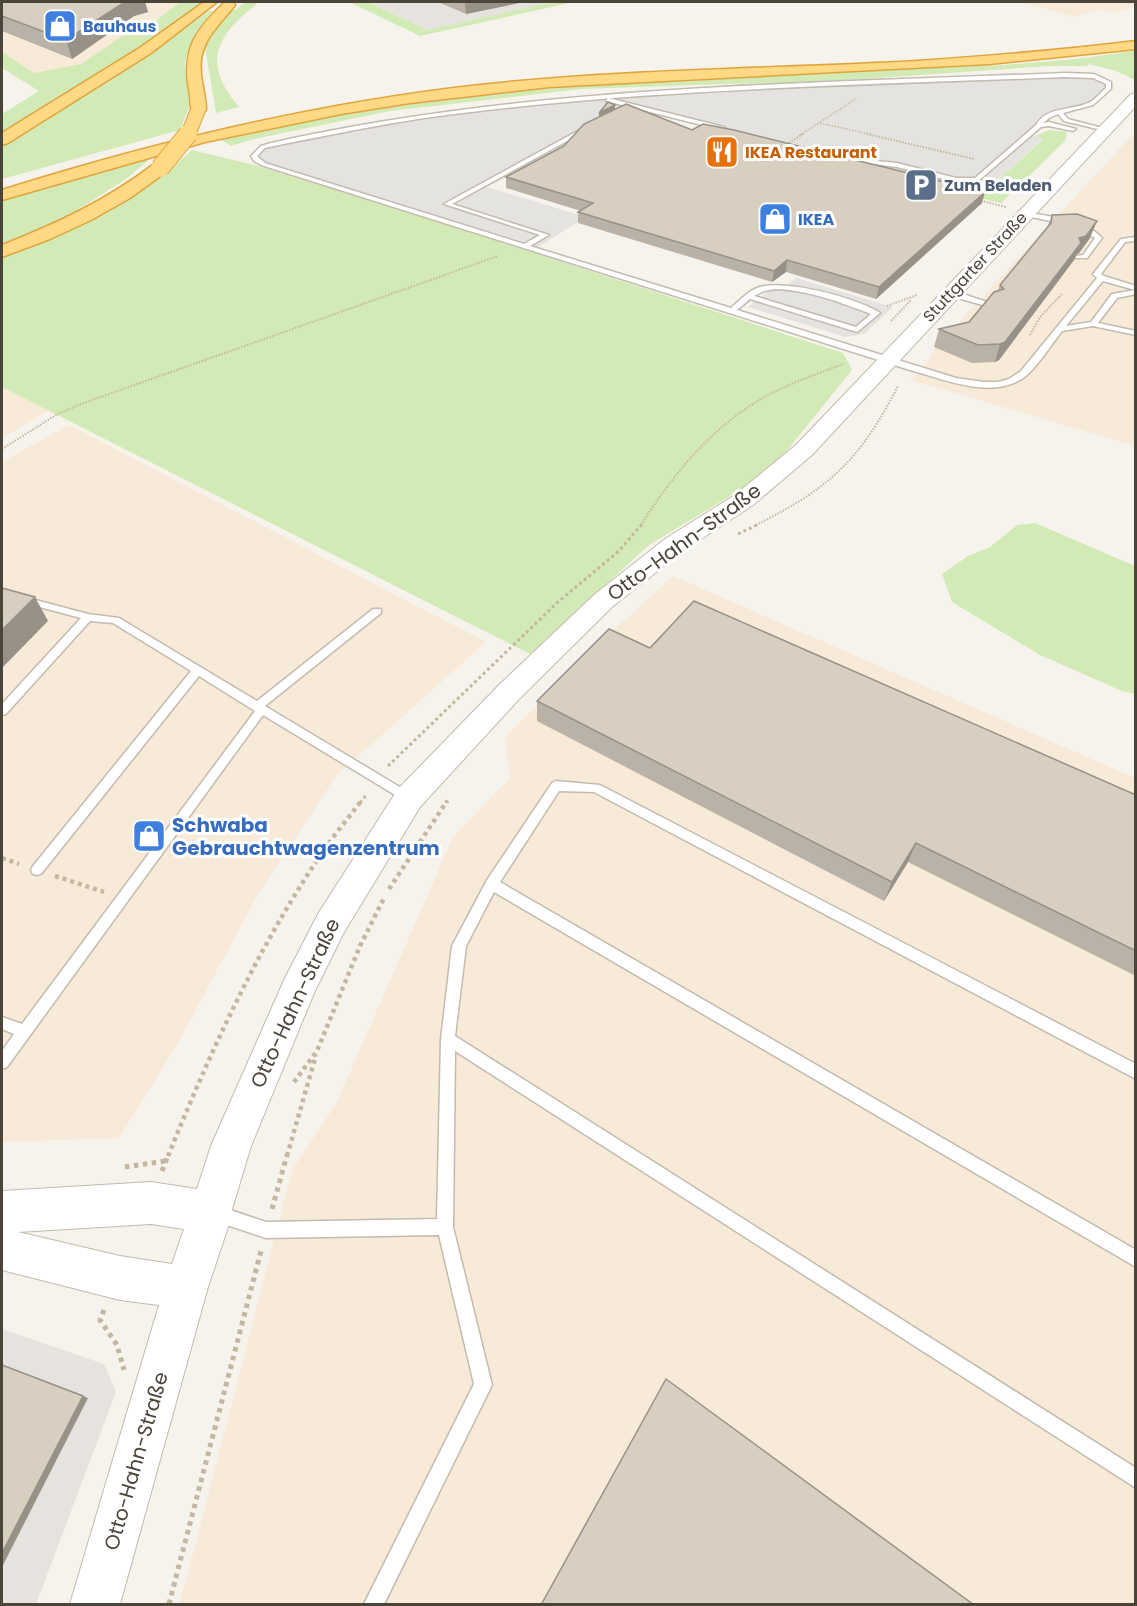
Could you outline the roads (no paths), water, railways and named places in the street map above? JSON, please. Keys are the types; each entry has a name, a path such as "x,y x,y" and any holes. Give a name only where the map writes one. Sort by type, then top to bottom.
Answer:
{"highway":[{"path":"2,140 146,50 211,2"},
{"path":"2,251 67,225 110,203 160,168 185,141 198,110 193,63 196,47 205,30 232,2"},
{"path":"2,184 101,155 210,127 316,106 457,85 643,70 954,56 1136,38"},
{"path":"2,195 112,161 219,134 355,107 423,97 555,82 962,63 1136,45"}],"street":[{"name":"Stuttgarter Straße","path":"901,364 951,293 1015,210 1102,132 1136,97"},
{"name":"Otto-Hahn-Straße","path":"95,1605 186,1287 212,1212 231,1146 297,991 330,924 409,798 510,691 603,601 674,545 744,500 773,477 901,364"},
{"path":"2,1212 151,1203 212,1212"},
{"path":"2,1250 120,1278 186,1287"}],"lane":[{"path":"957,195 1039,126 1040,122 1050,114 1095,102 1109,88 1109,83 1094,76 1073,75 592,97 481,108 363,126 273,144 263,147 254,156 263,164 901,364 972,384 996,386 1014,381 1024,373 1101,278"},
{"path":"629,107 652,93"},
{"path":"592,97 730,130"},
{"path":"1059,112 1066,120 1102,132"},
{"path":"1039,126 1057,125 1102,132"},
{"path":"524,246 546,235 447,204 591,126"},
{"path":"846,159 888,172"},
{"path":"855,161 897,165 956,180 971,181"},
{"path":"941,185 952,187"},
{"path":"1015,210 1085,225 1096,233 1099,238 1088,255 1082,258 1077,257"},
{"path":"1136,239 1123,240 1097,274 1101,278 1136,290"},
{"path":"732,311 760,289 791,286 876,313 857,330 750,297"},
{"path":"1093,324 1115,296 1136,290"},
{"path":"951,293 992,305"},
{"path":"1060,329 1093,324 1136,333"},
{"path":"2,594 88,617 115,620 409,798"},
{"path":"2,1062 258,708 377,611"},
{"path":"2,711 88,617"},
{"path":"37,870 197,670"},
{"path":"374,1605 483,1385 445,1227 448,1039 459,946 492,884 556,786 596,788 1136,1072"},
{"path":"492,884 1136,1259"},
{"path":"2,1023 24,1031"},
{"path":"448,1039 1136,1479"},
{"path":"212,1212 266,1230 445,1227"}],"place":[{"name":"Bauhaus","path":"60,26"},
{"name":"IKEA Restaurant","path":"722,152"},
{"name":"Zum Beladen","path":"921,185"},
{"name":"IKEA","path":"775,219"},
{"name":"Schwaba Gebrauchtwagenzentrum","path":"149,836"}]}
